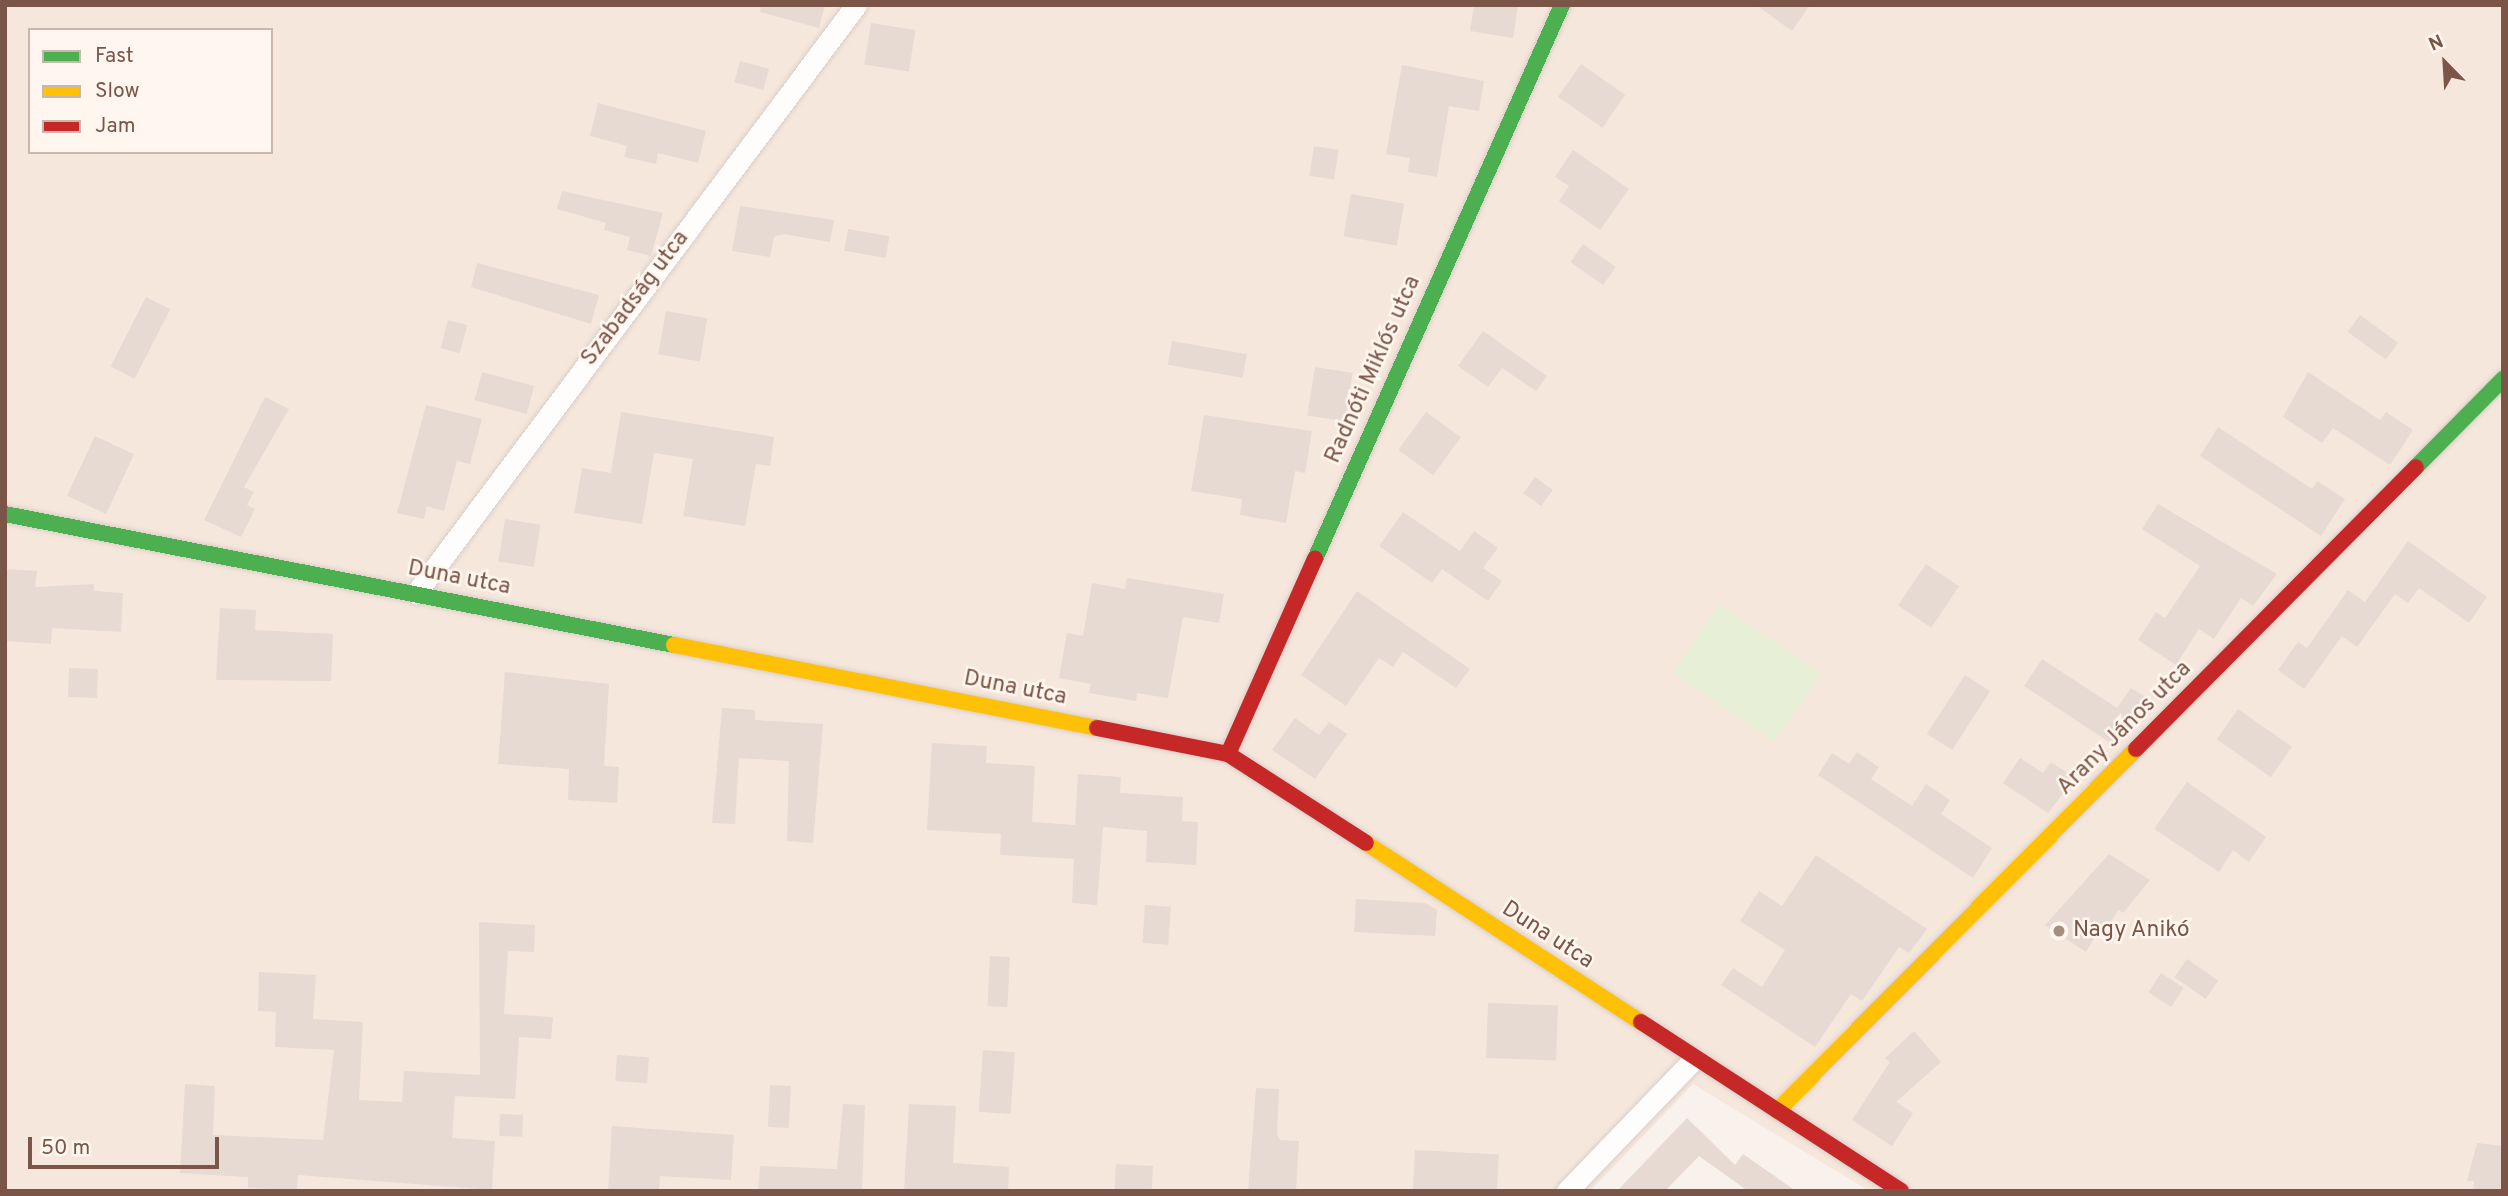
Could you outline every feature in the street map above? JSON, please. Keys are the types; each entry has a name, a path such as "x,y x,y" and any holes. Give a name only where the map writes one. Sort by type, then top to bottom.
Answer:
{"street":[{"name":"Szabadság utca","path":"416,593 856,5"},
{"name":"Radnóti Miklós utca","path":"1228,754 1562,5"},
{"name":"Arany János utca","path":"1777,1111 2503,379"},
{"name":"Duna utca","path":"5,514 1228,754 1693,1060 1901,1191"},
{"path":"1567,1191 1693,1060"}],"shaded area":[{"path":"5,5 2503,5 2503,1191 1869,1191 1693,1084 1590,1191 5,1191"}],"green space":[{"path":"1719,604 1821,673 1775,742 1673,673"}],"building":[{"path":"761,5 825,5 819,28 760,12"},
{"path":"1474,5 1518,5 1513,38 1470,31"},
{"path":"1756,5 1810,5 1792,31"},
{"path":"871,23 915,30 909,72 864,64"},
{"path":"740,61 769,69 763,90 734,82"},
{"path":"1581,64 1625,95 1602,128 1558,97"},
{"path":"1402,65 1484,81 1479,111 1449,106 1437,177 1408,172 1410,158 1386,154"},
{"path":"598,103 706,131 698,163 658,153 656,164 624,157 627,146 590,136"},
{"path":"1314,146 1339,150 1334,180 1309,176"},
{"path":"1573,150 1629,189 1600,230 1559,201 1569,186 1555,177"},
{"path":"562,191 663,213 651,256 627,250 630,237 604,230 606,223 557,209"},
{"path":"1351,194 1404,203 1397,246 1344,236"},
{"path":"740,206 834,220 830,242 783,234 774,237 770,257 732,251"},
{"path":"848,229 889,236 886,258 844,251"},
{"path":"1583,244 1616,267 1603,285 1570,262"},
{"path":"477,263 599,295 591,324 471,287"},
{"path":"146,297 170,309 135,379 111,366"},
{"path":"666,311 707,318 700,362 658,354"},
{"path":"2360,315 2398,343 2386,360 2348,332"},
{"path":"448,320 467,325 460,353 440,348"},
{"path":"1483,331 1547,376 1536,391 1502,368 1488,387 1458,366"},
{"path":"1172,341 1247,354 1243,378 1168,365"},
{"path":"1315,367 1353,373 1345,421 1307,415"},
{"path":"482,372 534,386 527,414 474,400"},
{"path":"2308,372 2380,420 2386,412 2413,430 2390,465 2333,428 2322,443 2283,417"},
{"path":"265,397 289,409 244,487 254,492 247,505 255,509 241,537 204,520"},
{"path":"426,405 482,419 470,464 457,461 444,511 427,506 424,519 397,513"},
{"path":"621,412 774,437 770,466 756,464 745,526 683,516 693,459 654,453 642,524 574,513 582,468 611,473"},
{"path":"1426,412 1461,437 1433,475 1398,450"},
{"path":"1204,415 1312,431 1305,473 1295,471 1286,523 1240,515 1242,499 1191,491"},
{"path":"2218,427 2312,489 2317,481 2345,499 2321,536 2200,456"},
{"path":"95,436 134,454 106,514 67,496"},
{"path":"1535,477 1553,490 1541,506 1523,493"},
{"path":"2158,504 2277,574 2253,606 2241,598 2214,639 2199,629 2176,665 2138,640 2156,612 2165,618 2200,566 2142,529"},
{"path":"1403,512 1460,551 1474,531 1498,548 1483,568 1502,581 1488,601 1442,569 1432,583 1379,546"},
{"path":"505,519 541,525 534,567 498,561"},
{"path":"2408,541 2487,597 2469,623 2419,588 2408,603 2395,594 2357,647 2342,636 2304,689 2278,670 2298,642 2307,648 2348,590 2365,602"},
{"path":"1926,564 1959,586 1931,628 1898,605"},
{"path":"5,569 37,571 35,587 94,584 94,591 123,593 121,632 52,628 51,644 5,641"},
{"path":"1127,578 1224,594 1219,623 1183,617 1168,698 1137,693 1136,701 1089,693 1091,684 1059,678 1067,633 1083,636 1092,583 1125,589"},
{"path":"1357,591 1470,669 1456,688 1403,652 1393,667 1379,658 1346,706 1301,675"},
{"path":"220,608 256,610 255,630 333,634 331,681 216,680"},
{"path":"2042,659 2117,708 2131,688 2147,698 2115,746 2024,686"},
{"path":"69,668 98,669 97,698 68,697"},
{"path":"505,672 609,684 604,766 619,767 617,803 568,800 569,769 498,764"},
{"path":"1965,675 1990,691 1952,750 1927,734"},
{"path":"722,708 755,710 755,720 823,724 813,843 787,841 789,761 739,758 735,824 712,823"},
{"path":"2238,709 2292,747 2271,777 2217,739"},
{"path":"1295,718 1319,735 1329,722 1347,734 1315,779 1272,750"},
{"path":"932,743 987,746 986,763 1035,766 1032,822 1075,825 1078,774 1121,777 1120,793 1183,797 1182,821 1198,822 1196,865 1146,862 1147,831 1103,827 1097,905 1072,903 1074,859 1000,855 1001,834 927,830"},
{"path":"1857,752 1879,767 1871,779 1912,806 1926,784 1950,800 1941,814 1992,848 1973,878 1818,775 1832,753 1849,764"},
{"path":"2020,758 2043,773 2051,762 2075,778 2048,813 2003,783"},
{"path":"2187,782 2266,837 2249,862 2233,850 2219,872 2154,829"},
{"path":"2109,854 2150,880 2123,913 2118,910 2107,928 2102,925 2086,952 2045,925"},
{"path":"1816,855 1927,929 1909,953 1899,947 1862,1001 1851,994 1815,1047 1721,985 1733,968 1762,987 1785,950 1740,921 1759,891 1782,906"},
{"path":"1356,899 1425,903 1437,910 1435,936 1354,932"},
{"path":"1145,905 1171,907 1168,945 1142,943"},
{"path":"479,922 535,925 534,952 508,951 504,1014 553,1017 551,1039 519,1037 515,1099 455,1096 452,1138 495,1141 492,1190 298,1175 297,1190 248,1188 248,1177 180,1173 185,1084 215,1086 213,1135 323,1140 334,1050 275,1047 276,1012 258,1011 259,972 316,975 313,1019 363,1022 359,1100 402,1102 404,1071 480,1075"},
{"path":"990,956 1010,957 1007,1007 987,1006"},
{"path":"2187,959 2218,981 2206,999 2174,977"},
{"path":"2161,973 2184,988 2171,1007 2148,992"},
{"path":"1488,1003 1558,1005 1556,1060 1486,1058"},
{"path":"1914,1031 1941,1062 1896,1102 1913,1113 1892,1146 1852,1120 1890,1062 1885,1058"},
{"path":"983,1050 1015,1052 1011,1114 979,1112"},
{"path":"617,1055 649,1057 647,1083 615,1081"},
{"path":"770,1085 791,1086 789,1128 768,1127"},
{"path":"1256,1088 1279,1089 1277,1134 1280,1140 1299,1141 1296,1191 1248,1191"},
{"path":"843,1104 865,1105 862,1191 758,1191 760,1166 837,1169"},
{"path":"909,1104 956,1106 953,1163 1009,1167 1008,1191 904,1191"},
{"path":"500,1114 523,1115 522,1137 499,1136"},
{"path":"1687,1118 1735,1165 1743,1154 1796,1191 1748,1191 1699,1156 1665,1191 1617,1191"},
{"path":"612,1126 734,1135 731,1180 660,1176 659,1191 608,1191"},
{"path":"2477,1143 2503,1146 2503,1191 2473,1191 2474,1181 2467,1181"},
{"path":"1415,1150 1499,1154 1497,1191 1413,1190"},
{"path":"1116,1164 1153,1166 1152,1191 1115,1191"}],"traffic: fast":[{"path":"1315,559 1562,5"},
{"path":"2416,467 2503,379"},
{"path":"5,514 674,645"}],"traffic: slow":[{"path":"674,645 1097,728"},
{"path":"1777,1111 2136,749"},
{"path":"1366,843 1641,1022"}],"traffic: jam":[{"path":"2136,749 2416,467"},
{"path":"1228,754 1315,559"},
{"path":"1097,728 1228,754 1366,843"},
{"path":"1641,1022 1901,1191"}],"place":[{"name":"Nagy Anikó","path":"2059,931"}]}
